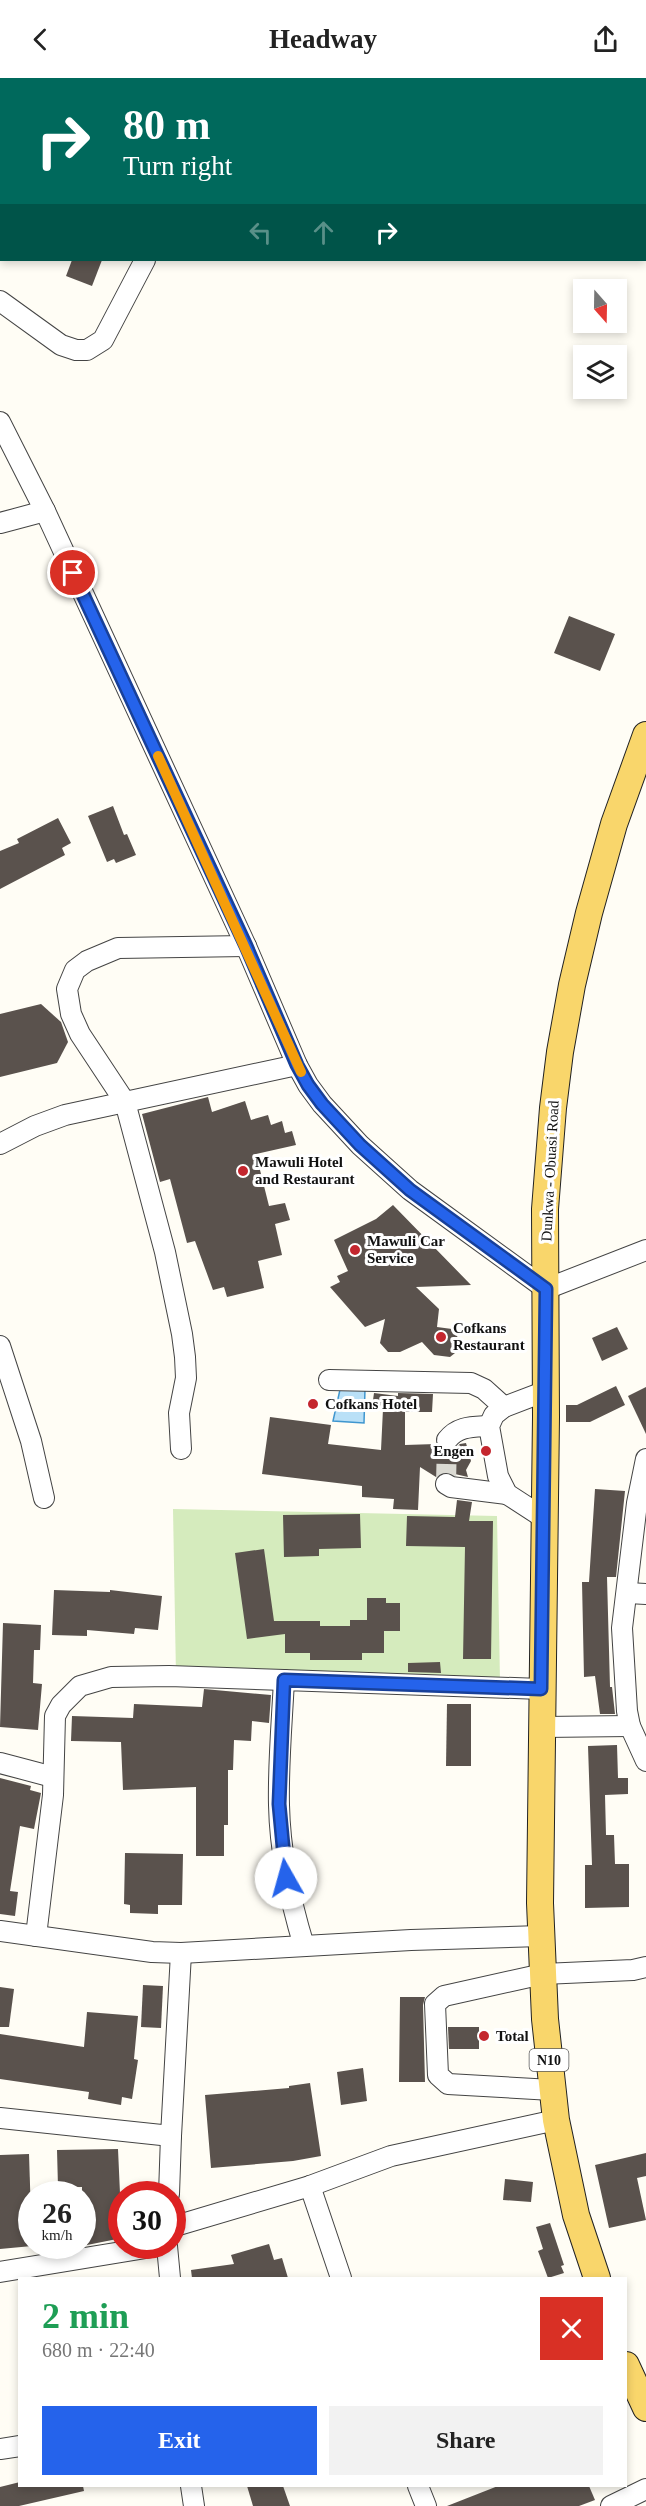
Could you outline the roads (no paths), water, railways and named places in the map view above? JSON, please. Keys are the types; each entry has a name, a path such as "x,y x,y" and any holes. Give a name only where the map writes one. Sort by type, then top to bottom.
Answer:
{"main road":[{"name":"Dunkwa - Obuasi Road","path":"541,1936 543,1727 541,1689 546,1391 545,1209 552,1108 562,1040 589,913 614,824 646,735"},
{"name":"N10","path":"541,1936 556,2120 576,2215 597,2277"},
{"path":"627,2367 646,2408"}],"street":[{"path":"0,301 61,345 76,350 87,350 103,340 144,261"},
{"path":"0,422 45,511 246,946 297,1065 322,1104 360,1145 410,1190 546,1289 646,1250"},
{"path":"0,523 45,511"},
{"path":"181,1449 179,1413 186,1378 182,1334 165,1252 125,1102 80,1034 71,1014 67,989 75,970 87,961 118,948 246,946"},
{"path":"0,1144 34,1126 65,1115 297,1065"},
{"path":"0,1346 31,1441 44,1498"},
{"path":"329,1380 471,1383 484,1389 504,1407"},
{"path":"507,1494 498,1476 489,1426 494,1415 504,1407 546,1391"},
{"path":"447,1440 452,1432 462,1428 489,1426"},
{"path":"646,1459 639,1492 637,1593 622,1628 624,1691 630,1726 646,1761"},
{"path":"446,1484 451,1487 507,1494 544,1518"},
{"path":"36,1936 49,1838 55,1716 61,1705 80,1686 111,1677 144,1676 541,1689"},
{"path":"284,1680 279,1804 281,1833 286,1878 304,1946"},
{"path":"543,1727 630,1726"},
{"path":"0,1763 53,1778"},
{"path":"0,1931 152,1952 181,1953 541,1936"},
{"path":"169,2181 181,1953"},
{"path":"552,2090 448,2084 438,2075 435,2004 444,1996 543,1974 633,1970 646,1967"},
{"path":"0,2118 171,2136"},
{"path":"186,2223 310,2186 391,2156 556,2120"},
{"path":"310,2186 341,2277"},
{"path":"0,2272 108,2254"},
{"path":"168,2259 170,2277"},
{"path":"0,2449 18,2446"},
{"path":"191,2487 194,2506"},
{"path":"418,2487 426,2506"},
{"path":"611,2506 646,2488"}],"water":[{"path":"341,1385 365,1389 364,1423 333,1421"}],"tunnel":[{"path":"446,1484 447,1440"}],"place":[{"name":"Mawuli Hotel and Restaurant","path":"243,1171"},
{"name":"Mawuli Car Service","path":"355,1250"},
{"name":"Cofkans Restaurant","path":"441,1337"},
{"name":"Cofkans Hotel","path":"313,1404"},
{"name":"Engen","path":"486,1451"},
{"name":"Total","path":"484,2036"}]}
